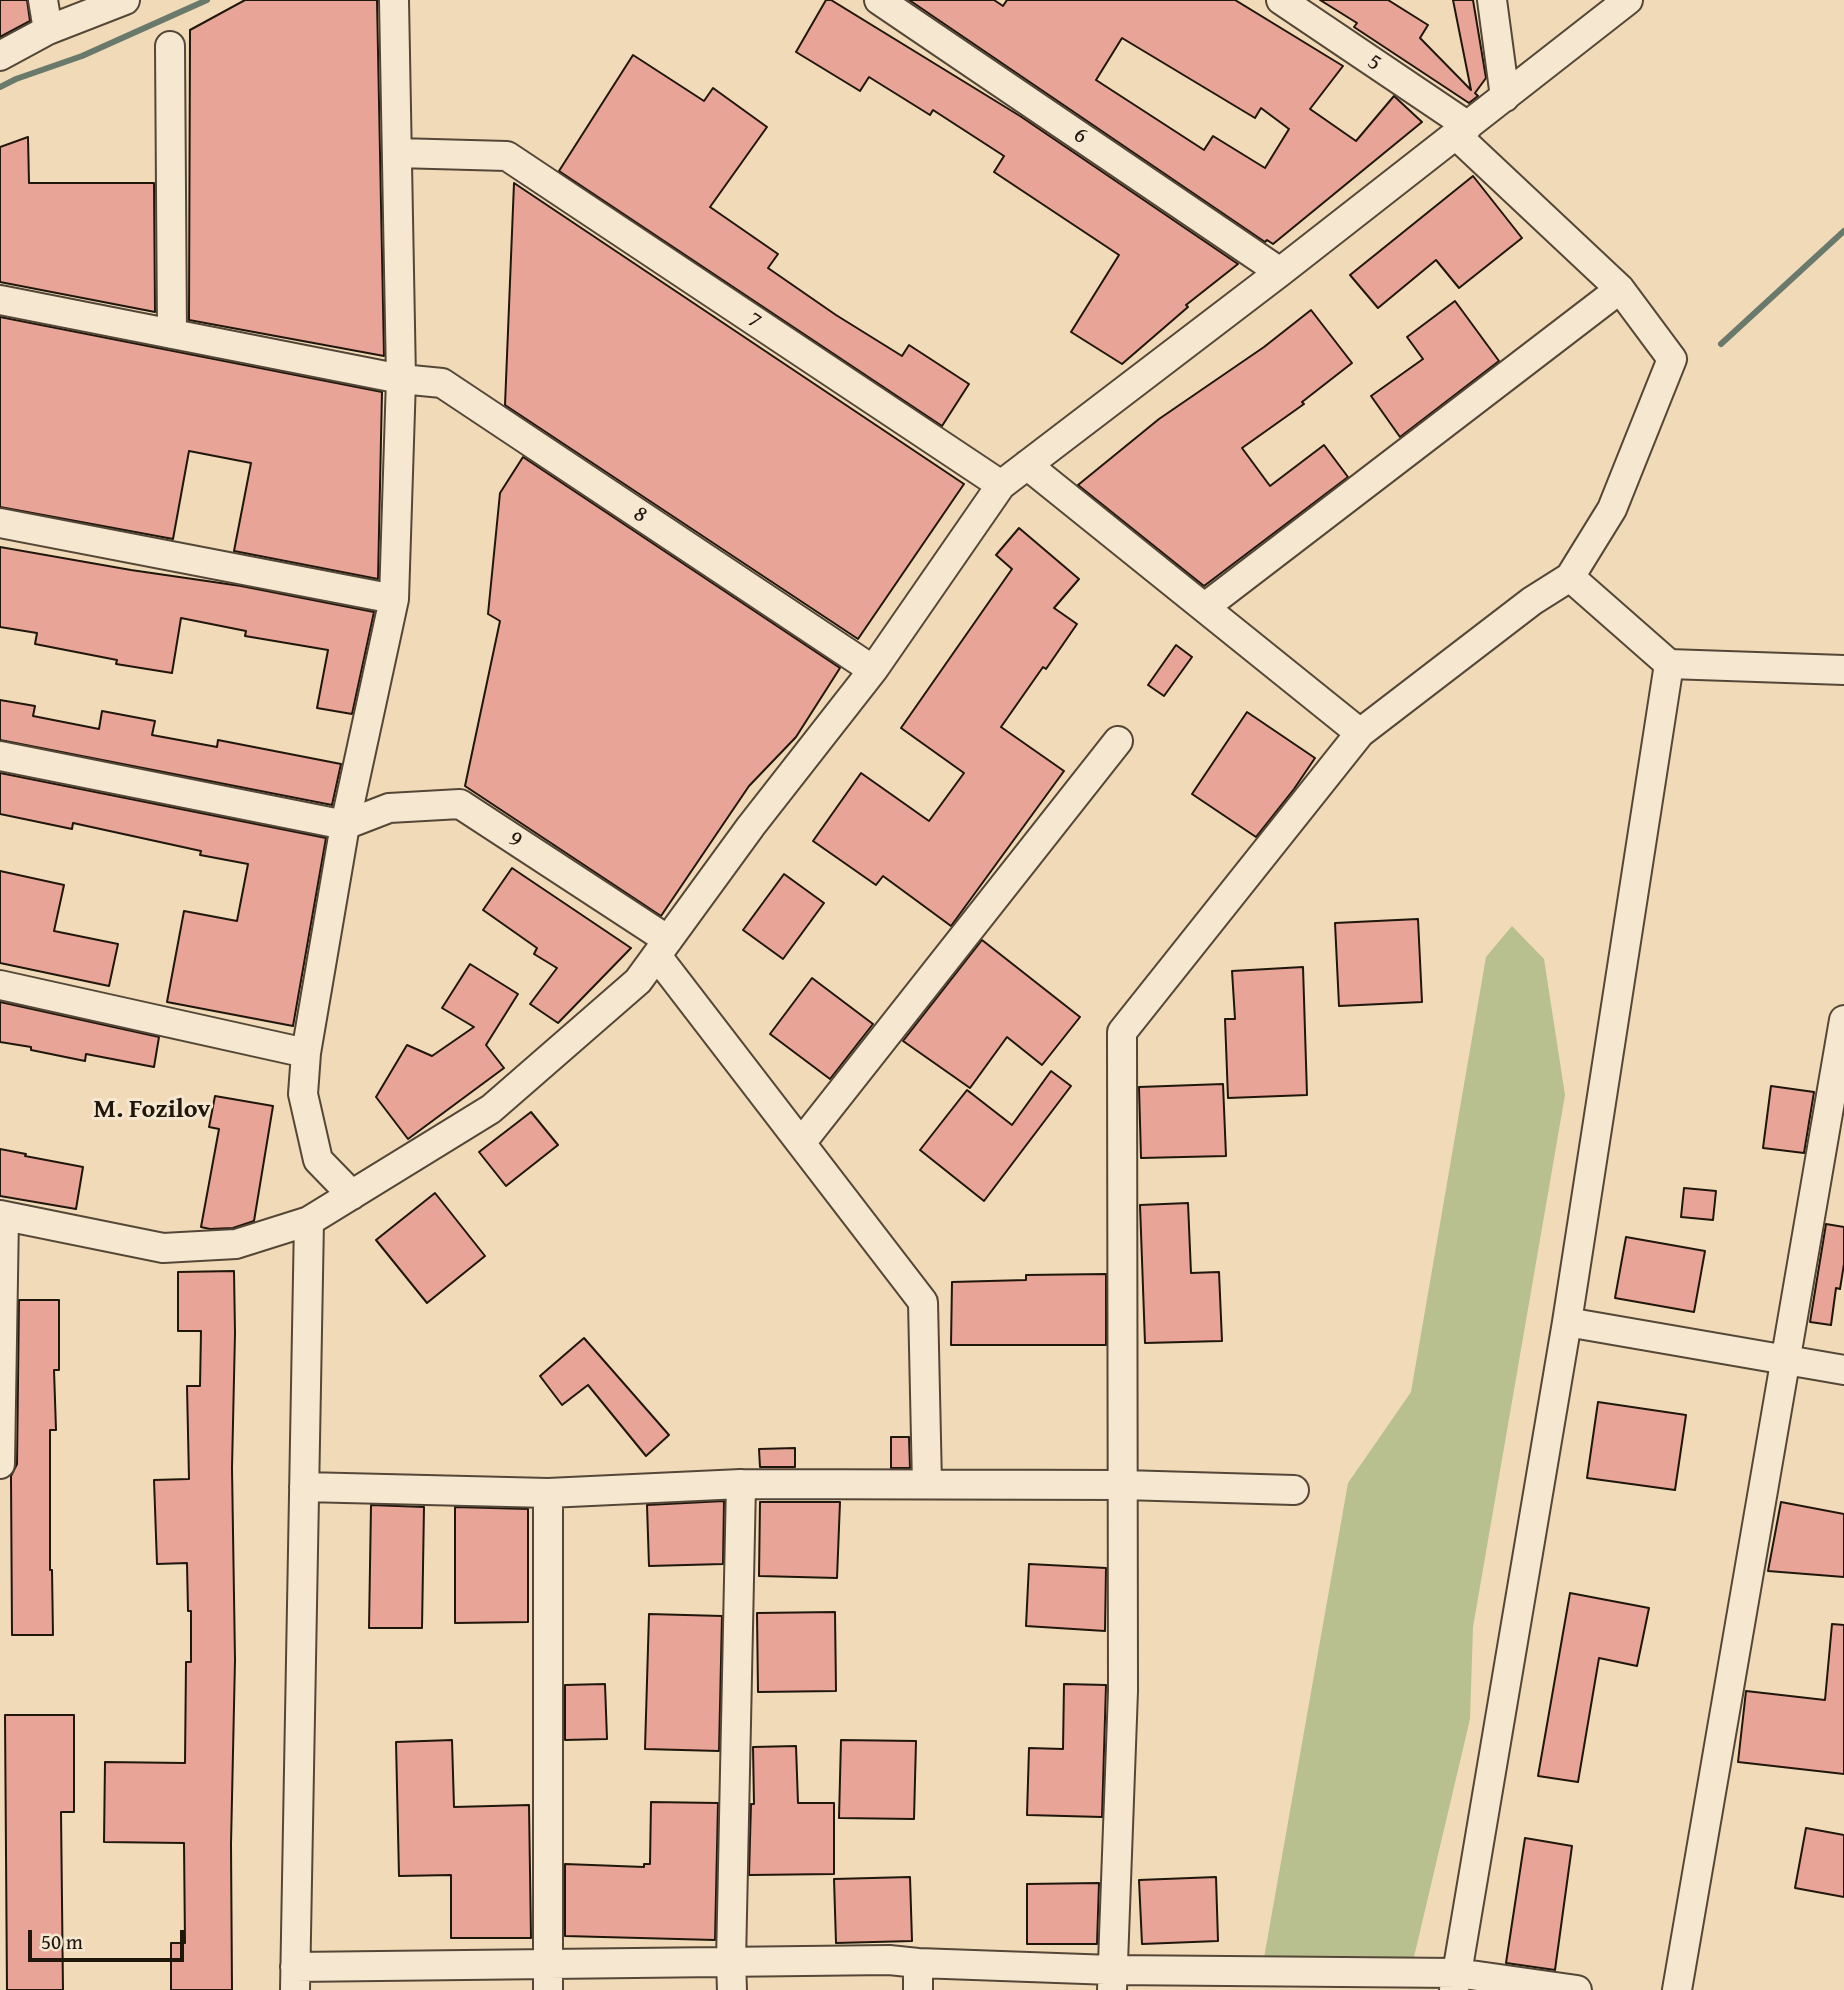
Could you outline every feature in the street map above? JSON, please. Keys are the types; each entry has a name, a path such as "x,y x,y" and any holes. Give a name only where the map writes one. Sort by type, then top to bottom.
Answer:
{"street":[{"path":"43,0 48,30"},
{"path":"0,56 48,30 125,0"},
{"path":"352,1195 318,1160 303,1094 306,1053 345,825 394,599 401,379 394,0"},
{"name":"6","path":"879,0 1280,272"},
{"name":"5","path":"1280,0 1462,130 1620,289 1672,359 1612,509 1570,577"},
{"path":"1492,0 1505,97"},
{"path":"0,1464 2,1216 163,1248 236,1244 309,1221 491,1109 638,981 751,826 873,670 1001,485 1280,272 1628,0"},
{"path":"170,46 173,334"},
{"name":"7","path":"397,153 507,156 1001,485"},
{"path":"1205,607 1620,289"},
{"name":"8","path":"0,300 401,379 442,383 873,670"},
{"path":"1027,465 1360,733"},
{"path":"0,523 394,599"},
{"path":"1112,1980 1123,1691 1122,1032 1360,733 1532,601 1570,577 1669,664 1844,670"},
{"path":"1456,1981 1567,1322 1669,664"},
{"path":"801,1143 1118,741"},
{"path":"0,756 345,825"},
{"name":"9","path":"345,825 390,808 460,804 663,948 801,1143 923,1302 927,1485"},
{"path":"0,985 306,1053"},
{"path":"1678,1990 1844,1020"},
{"path":"309,1221 295,1979 548,1977 731,1962 889,1960 918,1977 1456,1981 1577,1990"},
{"path":"1567,1322 1844,1370"},
{"path":"304,1487 548,1493 741,1484 1123,1485 1294,1490"},
{"path":"732,1990 741,1484"},
{"path":"548,1493 548,1977"}],"green space":[{"path":"1512,926 1544,959 1565,1095 1473,1627 1470,1719 1414,1957 1264,1958 1348,1483 1411,1392 1486,957"}],"building":[{"path":"0,0 27,0 30,21 0,37"},
{"path":"245,0 377,0 384,356 189,320 190,30"},
{"path":"826,0 831,0 1020,116 1238,264 1186,305 1188,307 1122,364 1071,332 1119,255 994,172 1004,156 933,110 930,115 869,77 860,91 796,52"},
{"path":"909,0 994,0 1003,6 1007,0 1235,0 1343,66 1310,109 1356,141 1394,96 1422,122 1273,244 1267,240 1265,242","holes":["1122,38 1255,118 1261,108 1289,129 1265,168 1213,136 1204,150 1096,80"]},
{"path":"1320,0 1388,0 1428,25 1420,38 1471,90 1453,0 1473,0 1486,78 1475,93 1478,96 1469,103 1354,27 1357,23"},
{"path":"633,55 704,101 713,88 767,127 710,207 778,254 768,268 836,315 902,356 909,345 969,384 942,426 559,171"},
{"path":"28,137 29,183 154,183 155,312 0,282 0,147"},
{"path":"1473,176 1522,238 1459,288 1436,260 1378,308 1350,275"},
{"path":"514,183 964,484 858,639 505,405"},
{"path":"1455,301 1499,361 1400,437 1371,396 1423,359 1407,337"},
{"path":"1311,310 1352,363 1302,402 1304,404 1242,448 1270,486 1324,445 1348,477 1204,586 1078,485 1159,419 1264,347"},
{"path":"0,317 382,392 378,579 234,551 251,463 189,451 173,539 0,507"},
{"path":"523,457 840,668 796,737 749,786 661,916 465,786 500,621 488,614 500,493"},
{"path":"1019,528 1079,579 1054,608 1077,624 1001,727 1064,771 951,926 883,876 876,885 813,841 861,773 929,821 964,773 901,728 1012,569 996,555"},
{"path":"0,547 241,586 374,612 352,714 317,708 328,650 245,636 246,631 181,618 172,673 116,664 117,660 35,644 37,633 0,627"},
{"path":"1176,645 1192,657 1164,696 1148,685"},
{"path":"0,700 35,706 33,716 99,729 102,711 155,721 152,735 217,747 218,740 341,764 332,805 0,740"},
{"path":"1247,712 1315,758 1256,837 1192,794"},
{"path":"0,773 326,838 293,1026 167,1002 184,911 237,921 248,864 200,855 201,851 73,823 72,829 0,814"},
{"path":"512,868 631,948 558,1023 530,1004 557,968 534,954 537,948 483,910"},
{"path":"0,871 64,885 54,931 118,944 109,986 0,963"},
{"path":"784,874 824,903 783,959 743,930"},
{"path":"1418,919 1422,1002 1339,1006 1335,923"},
{"path":"982,940 1080,1017 1042,1065 1007,1037 970,1088 903,1041"},
{"path":"470,964 518,994 486,1045 504,1068 408,1139 376,1097 407,1045 432,1056 474,1027 442,1008"},
{"path":"1303,967 1307,1095 1228,1098 1225,1019 1235,1019 1232,971"},
{"path":"812,978 873,1024 830,1079 770,1034"},
{"path":"0,1002 159,1037 154,1067 86,1054 85,1061 0,1042"},
{"path":"1051,1071 1071,1086 984,1201 920,1150 967,1090 1012,1125"},
{"path":"1223,1084 1226,1156 1141,1158 1139,1087"},
{"path":"1771,1086 1814,1092 1804,1153 1763,1148"},
{"path":"215,1096 273,1106 254,1221 233,1228 201,1227 219,1129 209,1127"},
{"path":"531,1112 558,1145 506,1186 479,1152"},
{"path":"0,1149 83,1167 76,1209 0,1196"},
{"path":"1684,1188 1716,1191 1713,1220 1681,1217"},
{"path":"435,1193 485,1256 427,1303 376,1240"},
{"path":"1188,1203 1191,1273 1219,1272 1222,1341 1145,1343 1140,1205"},
{"path":"1826,1224 1844,1227 1844,1264 1840,1289 1836,1288 1831,1325 1810,1322"},
{"path":"1626,1237 1705,1251 1694,1312 1615,1298"},
{"path":"234,1271 232,1990 171,1990 171,1943 185,1943 184,1843 104,1842 105,1762 185,1763 186,1662 191,1662 187,1563 157,1564 154,1480 189,1479 187,1386 200,1386 201,1331 178,1331 178,1272"},
{"path":"1106,1274 1106,1345 951,1345 952,1282 1026,1280 1026,1275"},
{"path":"19,1300 59,1300 59,1370 54,1370 56,1430 50,1430 53,1635 12,1635 11,1476 17,1464"},
{"path":"584,1338 669,1435 646,1456 588,1385 562,1405 540,1376"},
{"path":"1598,1402 1686,1415 1675,1490 1587,1478"},
{"path":"891,1437 909,1437 910,1468 891,1468"},
{"path":"795,1448 795,1467 760,1467 759,1449"},
{"path":"724,1501 723,1564 649,1566 647,1505"},
{"path":"760,1502 840,1502 837,1578 759,1576"},
{"path":"1781,1502 1844,1514 1844,1577 1768,1571"},
{"path":"371,1505 424,1507 422,1628 369,1628"},
{"path":"455,1507 528,1509 528,1622 455,1623"},
{"path":"1029,1564 1106,1568 1105,1631 1026,1626"},
{"path":"1570,1593 1649,1608 1637,1666 1599,1658 1578,1782 1538,1776"},
{"path":"835,1612 836,1691 758,1692 757,1613"},
{"path":"649,1614 722,1616 719,1751 645,1749"},
{"path":"1832,1624 1844,1625 1844,1774 1738,1762 1746,1691 1825,1700"},
{"path":"605,1684 607,1739 565,1740 565,1685"},
{"path":"1064,1684 1106,1685 1102,1817 1027,1815 1029,1748 1063,1749"},
{"path":"5,1715 74,1715 74,1812 61,1812 63,1990 7,1990"},
{"path":"452,1740 454,1807 529,1805 531,1938 451,1938 451,1875 399,1876 396,1742"},
{"path":"841,1740 916,1741 914,1819 839,1818"},
{"path":"796,1746 798,1803 834,1803 834,1874 749,1875 751,1804 754,1804 753,1747"},
{"path":"651,1802 718,1803 715,1940 565,1936 565,1864 644,1867 644,1864 650,1864"},
{"path":"1806,1828 1844,1835 1844,1897 1795,1888"},
{"path":"1525,1838 1572,1846 1555,1970 1506,1963"},
{"path":"910,1877 912,1941 836,1943 834,1879"},
{"path":"1216,1877 1218,1941 1142,1944 1139,1880"},
{"path":"1099,1883 1097,1944 1027,1944 1027,1884"}],"waterway":[{"path":"0,87 82,56 207,0"},
{"path":"1721,344 1844,231"}],"district":[{"name":"M. Fozilov","path":"152,1110"}]}
